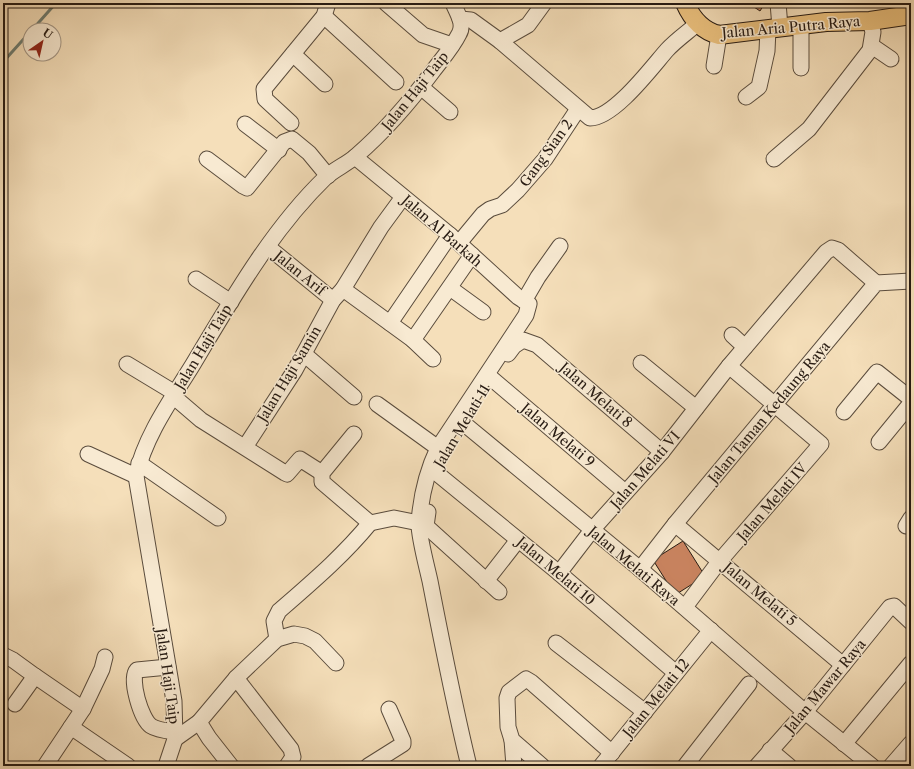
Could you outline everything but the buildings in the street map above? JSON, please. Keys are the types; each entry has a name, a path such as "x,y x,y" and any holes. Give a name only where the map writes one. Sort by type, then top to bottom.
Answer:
{"main road":[{"name":"Jalan Aria Putra Raya","path":"685,3 690,14 698,24 708,32 719,35 801,25 870,21 911,15"}],"street":[{"path":"386,3 423,35 452,46"},
{"path":"453,3 460,19 471,20 500,41 590,118 594,118 608,110 634,89 668,49 698,24"},
{"path":"500,41 528,25 544,3"},
{"path":"746,97 760,87 767,51 774,28 778,3"},
{"path":"291,123 266,99 263,92 265,86 294,54 326,10 396,82"},
{"name":"Jalan Haji Taip","path":"167,765 175,736 174,701 137,469 144,450 174,394 231,302 268,247 302,203 328,176 355,157 391,123 421,88 460,33 460,19"},
{"path":"774,159 809,129 872,46 873,32 870,21"},
{"path":"801,25 801,68"},
{"path":"714,66 719,35"},
{"path":"872,46 891,59"},
{"path":"294,54 325,84"},
{"path":"421,88 450,112"},
{"name":"Gang Sian 2","path":"390,323 455,239 483,214 490,209 502,205 518,190 545,159 578,109"},
{"path":"245,124 279,150"},
{"path":"207,159 247,188 286,140 293,140 309,153 328,176"},
{"name":"Jalan Al Barkah","path":"355,157 455,239 527,302"},
{"name":"Jalan Haji Samin","path":"244,447 304,354 338,295 381,227 403,197"},
{"path":"469,766 453,702 447,662 439,632 419,523 428,469 438,448 526,315 527,302 538,277 560,246"},
{"name":"Jalan Arif","path":"268,247 338,295 390,323 413,340 433,358"},
{"name":"Jalan Melati VI","path":"559,573 592,530 662,452 729,366 826,252 832,248 838,250 876,283"},
{"path":"413,340 472,255"},
{"path":"196,279 231,302"},
{"path":"876,283 911,281"},
{"name":"Jalan Taman Kedaung Raya","path":"640,568 775,403 876,283"},
{"path":"450,288 483,312"},
{"path":"732,335 745,347"},
{"name":"Jalan Melati 11","path":"499,592 426,526 434,471 462,422 491,378 514,346 523,340 528,340"},
{"name":"Jalan Melati 8","path":"528,340 537,345 662,452"},
{"path":"304,354 354,397"},
{"path":"641,363 696,408"},
{"path":"128,364 174,394 201,420 285,473 287,474 300,459 322,474"},
{"path":"729,366 775,403"},
{"path":"844,412 877,372 911,399"},
{"name":"Jalan Melati 9","path":"491,378 625,492"},
{"name":"Jalan Melati IV","path":"685,607 720,561 821,444 775,403"},
{"path":"879,442 911,403"},
{"path":"377,404 438,448"},
{"name":"Jalan Melati Raya","path":"462,422 640,568 806,712 872,766"},
{"path":"354,434 322,474 322,482 370,523"},
{"path":"88,454 137,469 218,518"},
{"name":"Jalan Melati 10","path":"434,471 559,573 676,673"},
{"path":"276,639 274,622 279,611 331,566 370,523 394,518 419,523"},
{"name":"Jalan Melati 5","path":"675,524 843,665"},
{"path":"486,581 518,540"},
{"name":"Jalan Mawar Raya","path":"757,766 806,712 892,605 911,622"},
{"name":"Jalan Melati 12","path":"601,766 711,630"},
{"path":"168,666 137,670 133,676 137,700 146,721 154,728 175,736 199,722 236,678 276,639 294,634 305,636 315,641 336,663"},
{"path":"556,643 645,712"},
{"path":"3,655 14,660 82,709"},
{"path":"45,766 82,709 102,669 105,657"},
{"path":"844,744 911,663"},
{"path":"15,704 35,676"},
{"path":"236,678 291,750 293,757 289,765"},
{"path":"514,766 512,740 508,727 507,698 509,692 526,679 612,753"},
{"path":"685,766 749,684"},
{"path":"368,766 403,744 389,709"},
{"path":"199,722 230,766"},
{"path":"71,727 128,766"},
{"path":"512,740 542,766"},
{"path":"891,766 911,743"},
{"path":"770,750 789,766"}],"waterway":[{"path":"39,22 56,3"},
{"path":"3,62 22,41"}]}
